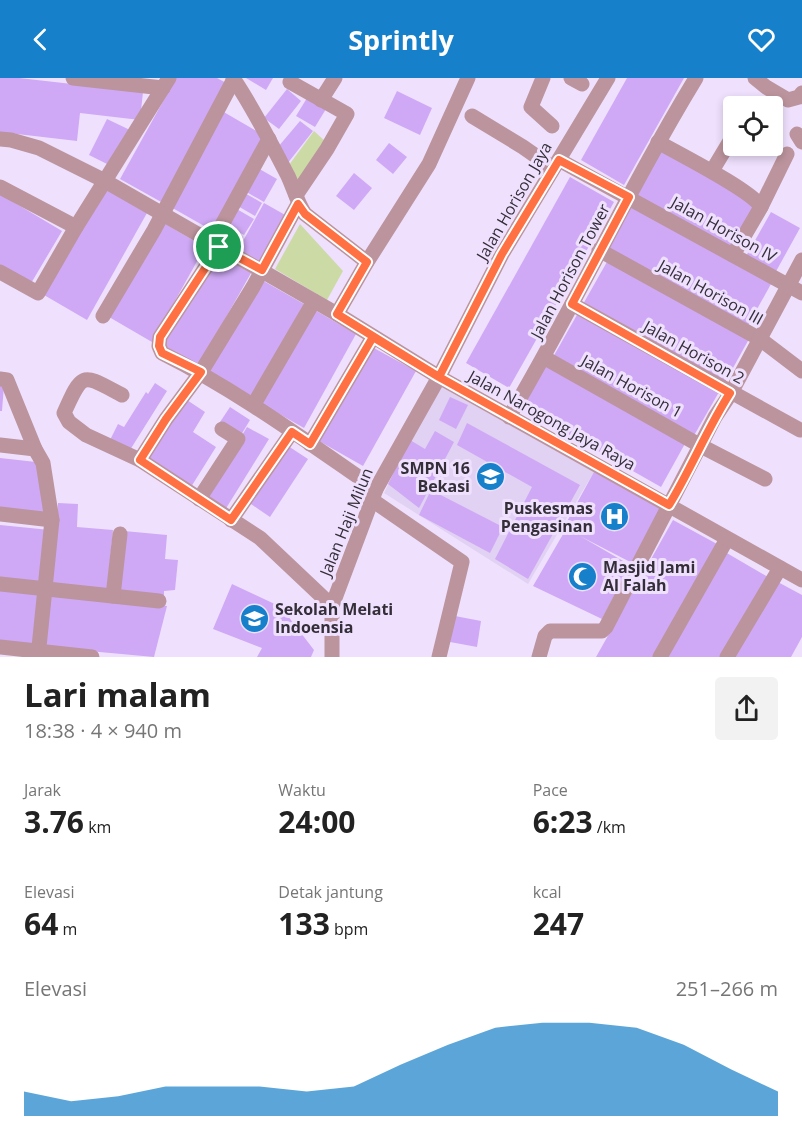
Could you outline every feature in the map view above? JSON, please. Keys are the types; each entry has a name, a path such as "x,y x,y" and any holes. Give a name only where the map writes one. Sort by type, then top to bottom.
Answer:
{"street":[{"path":"0,272 38,293 76,227 166,83 72,78"},
{"path":"321,100 335,78"},
{"path":"337,314 429,164 468,78"},
{"path":"543,78 531,107 552,126"},
{"name":"Jalan Horison Jaya","path":"439,377 502,254 608,78"},
{"name":"Jalan Horison Tower","path":"509,417 545,358 657,141 696,78"},
{"path":"755,78 766,87 795,96"},
{"path":"237,80 269,139 305,214 367,262"},
{"path":"103,316 237,80"},
{"path":"140,460 166,419 201,372 262,270 297,199 347,114 290,82"},
{"name":"Jalan Horison IV","path":"472,116 523,147 629,197 802,293"},
{"name":"Jalan Narogong Jaya Raya","path":"0,139 39,148 105,181 337,314 439,377 802,580"},
{"path":"269,139 216,245 160,337 159,346 162,353 201,372 254,404 310,444 462,562 439,657"},
{"path":"657,141 712,171 756,199 761,207"},
{"path":"712,171 723,153"},
{"path":"733,255 761,207 787,154"},
{"path":"0,187 76,227"},
{"name":"Jalan Horison III","path":"599,250 760,339 802,371"},
{"path":"539,657 545,636 550,631 602,631 715,417 802,260"},
{"path":"254,404 314,301"},
{"name":"Jalan Horison 2","path":"572,304 800,430"},
{"path":"310,444 373,337"},
{"name":"Jalan Horison 1","path":"545,358 701,446 765,479"},
{"name":"Jalan Haji Milun","path":"332,657 332,606 374,495 439,377"},
{"path":"0,379 7,380 43,463 52,520 39,654"},
{"path":"122,395 92,379 85,380 76,384 64,413 69,422 86,435 140,460 260,538 332,606"},
{"path":"199,499 238,439 222,429"},
{"path":"231,520 292,432"},
{"path":"0,445 35,449"},
{"path":"0,514 52,520"},
{"path":"113,596 120,534"},
{"path":"660,657 727,539"},
{"path":"727,657 780,568"},
{"path":"0,584 159,600"},
{"path":"0,647 39,654 92,657"}],"shaded area":[{"name":"SMPN 16 Bekasi","path":"439,382 595,470 528,584 384,493"}],"green space":[{"path":"314,131 326,142 299,184 289,165"},
{"path":"300,224 343,271 327,300 275,269"}],"building":[{"path":"0,78 19,78 143,92 140,120 80,113 77,141 0,132"},
{"path":"176,78 217,78 230,85 163,203 120,179"},
{"path":"246,78 273,78 266,90"},
{"path":"627,78 684,78 624,185 581,160"},
{"path":"287,89 301,101 279,129 264,118"},
{"path":"397,91 432,108 420,135 384,118"},
{"path":"307,98 326,109 315,127 296,116"},
{"path":"222,111 265,136 213,231 169,206"},
{"path":"107,119 130,130 111,166 89,155"},
{"path":"300,121 313,131 287,164 278,147"},
{"path":"389,143 407,157 393,174 376,160"},
{"path":"659,149 757,204 731,251 633,195"},
{"path":"256,167 277,179 264,202 243,190"},
{"path":"354,173 372,188 354,210 336,196"},
{"path":"570,177 614,202 509,388 466,363"},
{"path":"104,188 147,213 87,320 44,295"},
{"path":"243,192 262,203 255,216 236,205"},
{"path":"0,194 62,231 30,285 0,267"},
{"path":"264,203 287,216 261,263 238,250"},
{"path":"630,205 771,284 746,329 605,250"},
{"path":"235,208 254,219 244,235 226,225"},
{"path":"771,212 800,228 774,275 745,258"},
{"path":"162,222 205,247 152,342 109,317"},
{"path":"225,228 243,237 236,248 219,238"},
{"path":"218,254 251,273 198,367 162,347"},
{"path":"608,260 749,339 723,386 582,306"},
{"path":"260,279 304,304 251,398 207,374"},
{"path":"313,309 356,334 304,428 260,403"},
{"path":"578,313 719,392 692,439 552,359"},
{"path":"372,347 416,371 363,466 319,441"},
{"path":"546,360 687,440 661,487 520,407"},
{"path":"155,383 167,391 130,450 110,440 118,424 124,427 146,392 148,394"},
{"path":"0,384 4,385 2,411 0,411"},
{"path":"450,397 468,405 456,429 439,420"},
{"path":"184,398 205,412 193,432 216,447 191,487 147,458"},
{"path":"230,407 250,420 241,435 220,422"},
{"path":"467,423 580,485 528,579 495,559 532,487 457,445"},
{"path":"247,427 269,439 225,510 204,497"},
{"path":"435,431 454,442 419,508 388,484 410,440 425,449"},
{"path":"285,444 308,459 270,517 248,502"},
{"path":"0,458 36,462 45,513 0,509"},
{"path":"595,470 664,506 634,564 580,536 630,565 602,619 533,586 566,529 564,527"},
{"path":"431,490 503,527 490,553 419,515"},
{"path":"58,503 78,504 77,527 113,530 107,590 51,584"},
{"path":"673,520 717,544 654,657 596,657"},
{"path":"0,525 50,530 44,586 0,581"},
{"path":"124,531 167,535 165,559 178,560 175,590 164,591 164,597 118,592"},
{"path":"725,552 768,577 723,657 666,657"},
{"path":"776,581 802,595 802,637 791,657 733,657"},
{"name":"Sekolah Melati Indoensia","path":"232,584 281,607 314,650 311,657 257,657 262,648 213,629"},
{"path":"0,589 44,594 38,650 0,645"},
{"path":"50,594 167,606 154,657 45,647"},
{"path":"455,616 481,621 477,647 450,642"}],"place":[{"name":"SMPN 16 Bekasi","path":"491,477"},
{"name":"Puskesmas Pengasinan","path":"614,517"},
{"name":"Masjid Jami Al Falah","path":"582,576"},
{"name":"Sekolah Melati Indoensia","path":"254,618"}],"route":[{"path":"219,247 160,337 159,346 162,353 201,372 166,419 140,460 231,520 292,432 310,444 373,337 439,377 669,505 730,393 572,304 629,197 559,160 502,254 439,377 337,314 367,262 324,230 305,214 298,204 262,270 219,247"}]}
